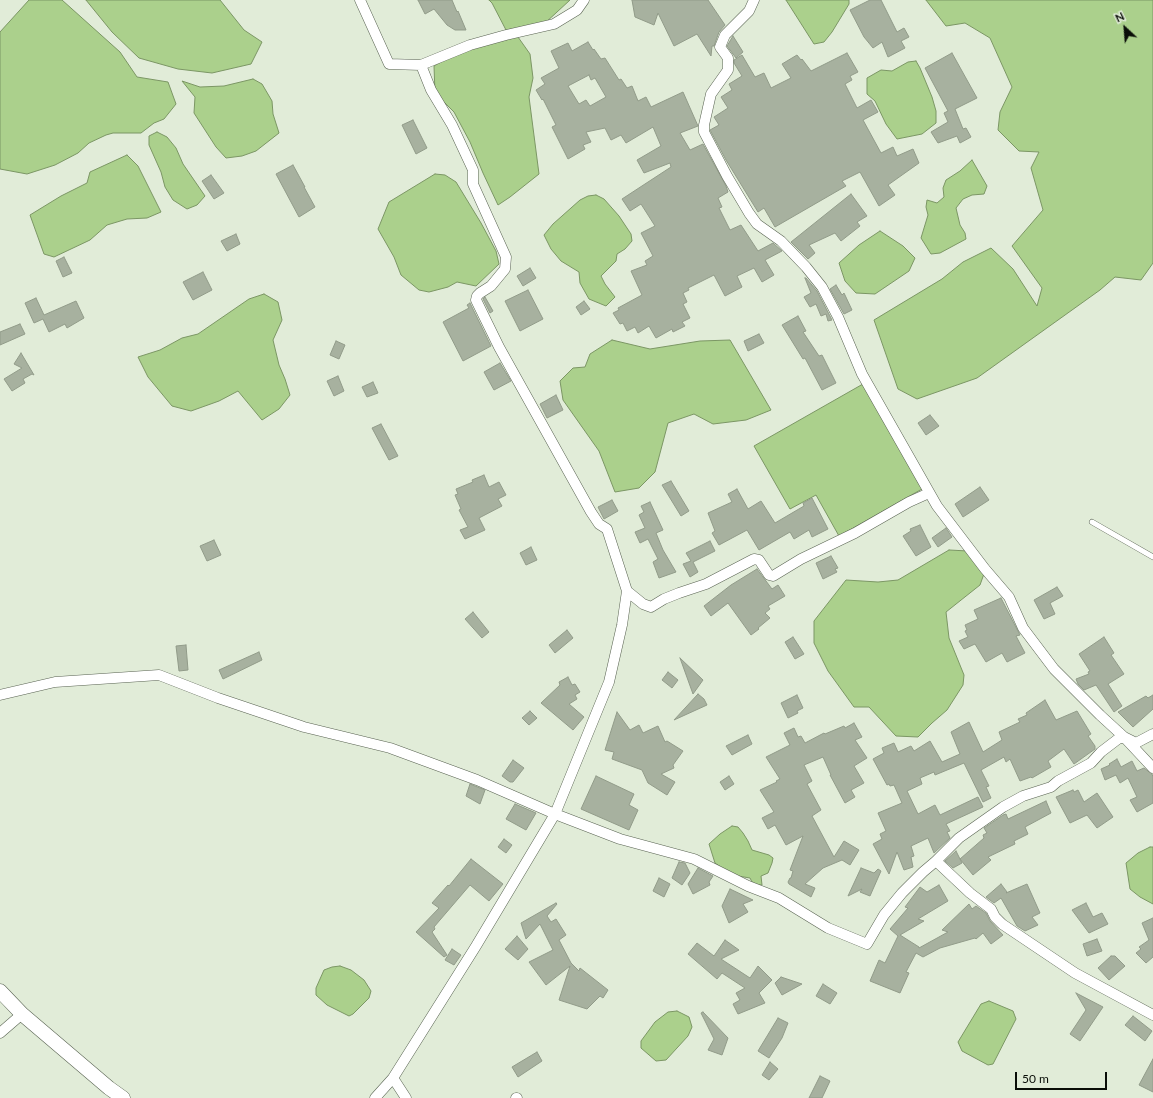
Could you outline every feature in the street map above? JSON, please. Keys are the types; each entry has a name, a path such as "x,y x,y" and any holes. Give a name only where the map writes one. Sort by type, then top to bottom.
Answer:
{"street":[{"path":"360,0 389,64 421,66 470,45 554,24 577,10 584,0"},
{"path":"754,0 749,11 725,35 720,47 728,58 728,70 711,94 704,125 704,132 727,176 749,213 758,224 781,241 806,267 822,287 844,330 862,374 937,506 985,569 1009,596 1024,628 1054,669 1153,768"},
{"path":"375,1098 393,1078 476,946 555,814 609,682 622,625 627,591 607,529 599,524 591,512 499,347 476,300 477,296 491,286 504,269 506,258 473,184 473,170 452,125 431,90 421,66"},
{"path":"627,591 643,604 651,607 669,597 706,584 754,558 759,560 769,576 773,576 801,559 855,533 909,502 929,493"},
{"path":"0,695 55,682 159,675 218,698 304,727 390,748 477,780 555,814 620,839 694,859 748,886 779,898 828,928 867,944 884,915 923,872 959,838 1003,807 1023,796 1051,787 1058,781 1091,763 1118,739 1124,738 1136,743 1153,734"},
{"path":"936,861 970,893 991,909 995,917 1002,924 1075,973 1153,1015"},
{"path":"0,991 22,1014 109,1088 123,1098"},
{"path":"0,1033 22,1014"},
{"path":"393,1078 406,1098"}],"lane":[{"path":"1092,522 1153,557"}],"shaded area":[{"path":"29,0 62,0 120,52 137,77 168,82 176,104 164,119 154,123 141,133 113,133 106,135 89,143 78,153 55,165 27,174 0,169 0,32"},
{"path":"86,0 220,0 244,30 262,42 251,64 212,73 178,69 139,58 112,32"},
{"path":"489,0 570,0 544,24 506,30"},
{"path":"786,0 849,0 849,4 824,42 814,44"},
{"path":"926,0 1153,0 1153,263 1141,280 1115,277 1100,290 977,378 917,399 898,389 874,320 942,279 963,262 991,248 1013,269 1037,306 1042,288 1012,246 1043,210 1031,168 1039,152 1019,151 998,130 1000,112 1012,87 990,38 965,23 946,26"},
{"path":"518,37 530,54 533,78 529,97 539,174 498,205 470,142 454,112 435,93 434,66 453,55 507,38"},
{"path":"916,61 932,97 936,111 936,123 922,134 897,139 886,124 875,101 867,94 867,78 881,70 892,71 908,62"},
{"path":"253,79 262,84 272,101 273,114 279,133 256,151 242,156 226,158 216,147 194,113 195,97 182,81 200,87 224,86"},
{"path":"157,132 167,137 176,148 183,164 205,196 197,205 187,209 173,200 165,187 161,172 149,145 149,136"},
{"path":"127,155 138,166 161,212 147,218 127,219 107,225 90,240 54,257 44,254 30,215 61,196 87,183 90,172"},
{"path":"972,160 987,186 984,194 972,195 963,199 956,208 960,225 965,233 966,239 940,253 931,254 921,238 928,215 926,207 927,200 937,203 944,197 943,188 946,180 960,171"},
{"path":"435,174 445,175 456,182 496,251 499,264 476,286 457,282 448,287 429,292 419,290 401,275 394,257 378,229 389,202"},
{"path":"596,195 604,199 619,216 631,234 632,241 625,249 617,254 616,261 601,276 615,297 606,306 589,299 580,283 579,272 561,261 551,249 544,235 553,224 580,200 588,196"},
{"path":"880,231 903,246 915,258 909,271 875,294 856,293 845,281 839,263 859,245"},
{"path":"264,294 278,302 282,320 273,340 279,365 290,395 279,409 262,420 238,391 219,401 191,411 172,406 148,377 138,357 160,350 182,338 198,334 249,299"},
{"path":"612,340 650,349 700,341 730,340 771,410 746,420 713,424 694,414 668,423 655,472 639,488 615,492 599,451 563,400 560,381 573,368 585,367 590,354"},
{"path":"863,384 922,489 839,536 816,495 790,509 754,446"},
{"path":"949,550 968,551 985,571 980,585 946,612 949,638 964,675 963,685 947,710 918,737 896,736 869,707 854,707 828,671 814,643 814,621 846,580 878,582 898,580"},
{"path":"732,826 738,827 743,833 752,850 769,855 773,858 768,873 761,876 762,885 757,885 752,882 750,878 738,876 728,872 715,863 709,844"},
{"path":"1153,847 1153,904 1140,897 1130,889 1126,863 1138,853"},
{"path":"340,966 351,970 364,980 371,991 369,998 349,1016 327,1005 316,995 316,988 324,970"},
{"path":"989,1001 1013,1011 1016,1019 993,1064 988,1065 962,1051 958,1042 981,1004"},
{"path":"677,1011 689,1017 692,1027 688,1036 666,1060 656,1061 641,1048 641,1041 655,1022 668,1012"}],"building":[{"path":"418,0 452,0 466,30 455,30 447,25 434,9 425,14"},
{"path":"632,0 708,0 725,25 719,32 714,46 712,46 711,56 697,34 674,46 658,13 654,25 635,17"},
{"path":"870,0 881,0 897,32 904,28 909,37 901,41 905,48 888,57 882,42 873,48 864,37 850,10"},
{"path":"733,36 743,52 736,58 727,46"},
{"path":"588,42 601,59 605,58 619,80 621,79 627,88 632,86 638,101 646,97 651,107 683,92 698,126 680,133 690,150 703,144 726,186 728,192 718,198 722,207 719,208 730,230 741,225 758,251 773,243 782,251 765,260 774,275 762,282 754,268 737,276 742,287 725,296 714,275 688,288 689,290 683,293 687,302 683,304 690,318 682,322 685,326 673,332 672,329 656,338 649,326 638,333 635,327 627,331 623,323 620,324 613,313 619,310 618,308 642,295 631,271 647,265 645,261 653,256 641,233 655,226 641,204 630,211 622,199 671,167 670,163 644,173 637,160 661,146 653,127 626,143 621,135 611,140 605,128 586,132 591,142 583,145 585,149 568,159 552,127 556,125 543,99 542,100 536,90 545,84 541,78 559,68 551,51 568,43 572,51","holes":["589,75 591,80 595,78 606,97 590,106 586,100 579,104 568,86"]},
{"path":"847,53 858,72 850,76 852,80 845,84 857,108 871,100 878,112 863,120 881,153 893,147 897,156 913,149 919,163 888,185 895,195 879,206 860,172 842,181 846,186 775,227 764,208 758,212 726,160 710,130 719,125 714,117 728,108 721,97 732,90 729,84 742,76 734,63 734,60 742,55 755,77 764,73 771,88 791,78 782,64 797,55 811,71"},
{"path":"952,53 977,98 955,109 963,129 966,128 971,137 960,143 957,136 938,143 931,132 948,122 944,113 948,111 925,68"},
{"path":"413,120 427,148 416,154 402,125"},
{"path":"293,165 315,207 299,217 276,174"},
{"path":"211,175 224,193 214,199 202,181"},
{"path":"851,194 867,216 857,222 860,226 841,241 835,233 809,245 815,253 808,259 791,242"},
{"path":"236,234 240,244 227,251 221,241"},
{"path":"64,257 72,273 63,277 56,261"},
{"path":"530,268 536,278 523,286 517,276"},
{"path":"203,272 212,290 193,300 183,282"},
{"path":"805,278 817,291 832,320 828,321 826,314 821,316 816,304 810,307 804,297 811,293"},
{"path":"836,285 842,295 844,293 852,310 844,314 830,289"},
{"path":"528,290 543,319 520,331 505,301"},
{"path":"485,297 493,311 490,313 483,299"},
{"path":"36,298 44,315 76,301 84,318 67,328 65,324 49,332 43,319 34,323 25,303"},
{"path":"584,301 590,309 581,315 576,307"},
{"path":"470,303 491,346 463,361 443,322 469,308 467,305"},
{"path":"798,316 806,331 803,332 819,356 822,355 836,383 822,390 805,358 803,359 782,325"},
{"path":"20,324 25,334 0,345 0,332"},
{"path":"759,334 764,343 748,351 744,341"},
{"path":"336,341 345,345 339,359 330,355"},
{"path":"21,353 34,375 32,374 23,379 25,383 12,391 4,379 22,368 14,364"},
{"path":"500,363 511,381 494,390 484,372"},
{"path":"338,376 344,391 334,396 327,381"},
{"path":"373,382 378,393 367,397 362,387"},
{"path":"556,395 563,410 547,418 540,404"},
{"path":"930,415 939,426 926,435 918,423"},
{"path":"381,424 398,456 389,460 372,428"},
{"path":"484,475 489,487 499,482 506,495 498,499 502,506 479,518 485,530 465,539 460,530 468,527 459,510 461,509 455,495 458,494 456,489 473,482 472,480"},
{"path":"671,481 689,511 681,516 662,485"},
{"path":"980,487 989,500 963,517 955,504"},
{"path":"737,489 748,509 761,501 775,523 804,506 803,503 812,498 828,529 812,537 809,530 794,539 790,532 759,550 747,530 719,545 712,533 715,531 708,513 732,502 728,494"},
{"path":"612,500 618,511 604,519 598,507"},
{"path":"650,502 663,530 656,533 663,550 676,572 659,578 653,562 658,559 648,539 640,543 635,532 645,528 639,515 644,512 641,506"},
{"path":"920,525 931,547 916,556 903,536 911,531 910,529"},
{"path":"946,528 952,537 938,547 932,538"},
{"path":"214,540 221,555 207,561 200,546"},
{"path":"710,541 715,551 693,562 698,572 690,577 683,564 691,561 686,553"},
{"path":"531,547 537,560 526,565 520,553"},
{"path":"831,556 838,568 835,569 837,572 823,579 816,563"},
{"path":"757,569 772,589 778,585 785,596 768,606 770,609 765,613 770,618 751,635 728,603 711,616 704,606 731,585"},
{"path":"1057,587 1063,596 1050,603 1055,614 1044,619 1034,600"},
{"path":"1001,598 1020,635 1016,636 1025,653 1007,662 1002,653 986,662 975,644 964,649 959,641 968,637 965,631 967,630 965,625 978,619 974,610"},
{"path":"473,612 489,632 482,638 465,619"},
{"path":"567,630 573,638 555,653 549,645"},
{"path":"793,637 804,654 795,659 785,642"},
{"path":"1104,637 1114,653 1111,655 1124,674 1108,684 1122,706 1114,712 1096,685 1084,690 1078,684 1076,679 1089,674 1088,672 1090,671 1079,654"},
{"path":"186,645 188,670 179,671 176,646"},
{"path":"259,652 262,660 223,679 219,670"},
{"path":"680,658 703,680 693,694"},
{"path":"668,672 678,680 672,688 662,680"},
{"path":"568,677 572,685 575,684 580,692 575,695 577,699 569,704 584,717 573,730 541,703 560,685 559,682"},
{"path":"698,694 704,699 707,705 674,720"},
{"path":"797,695 803,708 797,711 798,713 788,718 781,703"},
{"path":"1153,695 1153,709 1133,727 1118,712 1146,696 1148,698"},
{"path":"1045,700 1056,720 1077,711 1091,734 1088,736 1095,746 1095,749 1074,764 1064,749 1048,761 1051,767 1032,778 1031,777 1020,781 1010,759 1006,762 1004,757 981,770 989,786 986,787 991,798 983,802 964,763 935,775 934,772 920,778 922,784 907,791 918,814 935,805 940,815 978,797 983,807 946,824 950,831 947,832 950,838 934,853 928,838 911,846 914,856 911,857 913,867 904,870 897,852 889,874 873,844 882,839 880,834 886,831 878,813 902,803 894,785 887,785 873,759 884,753 882,748 894,743 898,752 911,746 914,751 930,741 942,762 960,754 951,732 969,722 983,752 1002,740 999,732 1020,722 1018,719 1027,715 1026,713"},
{"path":"530,711 537,718 529,725 522,718"},
{"path":"617,712 630,730 639,725 643,733 658,726 665,742 667,741 683,751 673,765 674,768 661,774 675,782 667,795 648,783 642,770 612,759 614,752 605,750"},
{"path":"854,723 862,737 855,740 867,758 854,766 864,783 851,790 855,797 845,803 830,775 823,757 804,765 812,781 807,784 821,810 812,816 834,857 844,841 859,850 850,865 842,860 823,868 805,884 815,888 811,897 788,882 793,871 790,870 803,836 786,845 775,825 768,829 762,818 774,812 760,790 780,779 766,757 790,745 784,733 794,728 798,737 801,736 805,743 824,733 825,734 844,726 845,728"},
{"path":"748,735 752,744 732,755 726,746"},
{"path":"1117,759 1121,767 1132,761 1137,771 1144,768 1152,774 1153,803 1137,812 1130,800 1137,797 1128,778 1120,783 1116,775 1105,780 1101,769 1110,765 1109,764"},
{"path":"513,760 524,768 513,782 510,782 502,776"},
{"path":"596,776 634,794 629,805 638,810 629,830 581,809"},
{"path":"729,776 734,784 725,790 720,782"},
{"path":"470,784 485,790 480,804 466,796"},
{"path":"1073,790 1074,792 1078,790 1084,802 1097,793 1113,817 1097,828 1087,815 1070,823 1056,797"},
{"path":"1046,801 1051,813 1025,827 1028,834 1014,841 1015,844 988,857 991,860 973,875 960,859 984,838 983,835 987,833 984,828 1003,815 1006,814 1008,819"},
{"path":"515,804 536,813 526,830 506,819"},
{"path":"504,839 512,845 506,853 498,847"},
{"path":"956,851 962,863 953,868 945,861"},
{"path":"471,859 503,884 489,901 470,885 434,927 435,929 432,932 447,955 444,957 416,932 439,908 432,903 448,885 449,886"},
{"path":"679,862 685,863 690,873 682,885 672,878"},
{"path":"698,868 713,876 709,882 710,885 693,894 688,884"},
{"path":"861,868 874,873 878,869 881,871 870,896 860,892 862,889 848,896"},
{"path":"659,878 670,884 664,897 653,891"},
{"path":"1001,884 1007,892 1006,893 1027,884 1040,913 1032,917 1038,925 1025,931 1017,926 1001,898 994,903 986,897"},
{"path":"939,885 948,901 918,919 924,921 900,935 919,948 948,932 942,930 969,904 972,909 976,906 986,913 990,921 1003,935 991,944 983,933 976,939 975,938 940,948 923,957 916,953 906,972 909,973 900,993 870,981 879,960 885,963 898,936 890,929 908,908 905,907 920,887 927,892"},
{"path":"730,889 753,900 743,904 748,912 729,923 722,906"},
{"path":"556,903 557,904 547,916 551,922 556,919 566,935 559,940 571,963 579,971 580,968 608,990 603,998 600,996 587,1009 559,1000 570,966 546,985 529,962 553,950 540,924 526,939 521,923"},
{"path":"1086,903 1093,917 1102,913 1108,924 1089,933 1072,910"},
{"path":"1153,918 1153,957 1146,963 1136,953 1141,949 1139,947 1149,940 1142,923"},
{"path":"517,936 528,949 518,960 505,949"},
{"path":"1097,939 1102,951 1087,956 1083,944"},
{"path":"725,940 739,950 721,959 750,978 758,966 772,980 759,993 765,1003 738,1014 733,1004 740,1000 736,993 745,988 722,973 717,979 688,954 697,943 714,956"},
{"path":"452,949 461,955 454,965 445,960"},
{"path":"1111,956 1115,956 1125,966 1109,980 1098,968"},
{"path":"781,977 802,984 782,995 775,983"},
{"path":"823,984 837,993 830,1004 816,996"},
{"path":"1076,993 1103,1007 1080,1041 1070,1034 1086,1010"},
{"path":"703,1012 728,1038 722,1055 708,1050 714,1039 701,1013"},
{"path":"1133,1016 1152,1031 1145,1041 1125,1025"},
{"path":"778,1018 788,1023 782,1038 769,1058 758,1051"},
{"path":"537,1052 542,1061 518,1077 512,1067"},
{"path":"1153,1059 1153,1092 1139,1085"},
{"path":"770,1062 778,1069 769,1080 762,1075"},
{"path":"820,1076 830,1081 822,1098 809,1098"}]}
